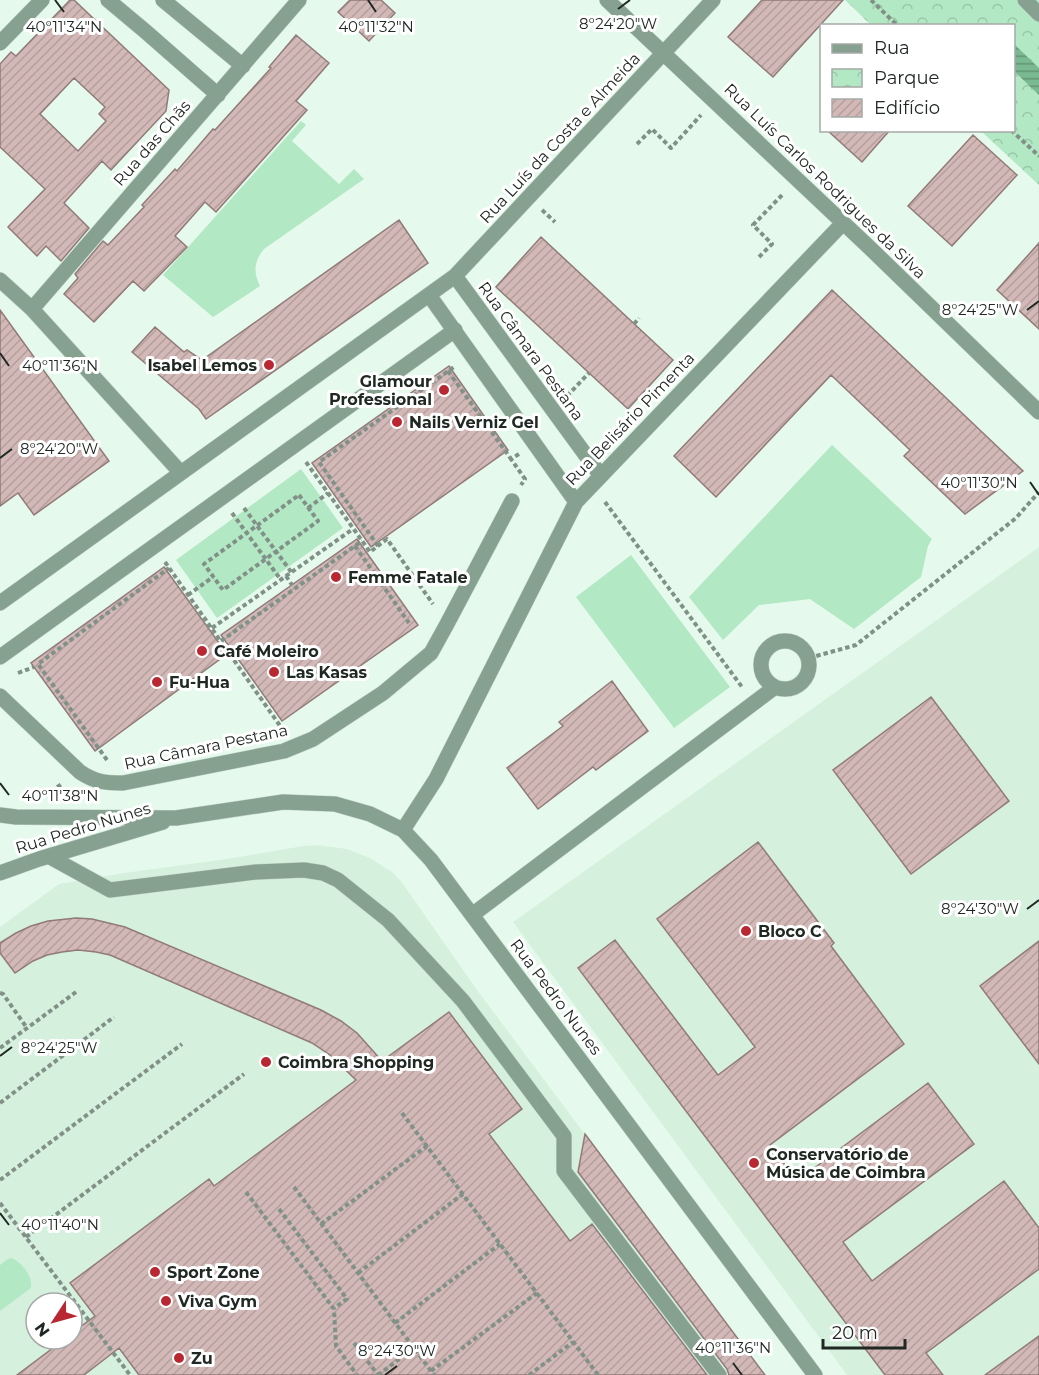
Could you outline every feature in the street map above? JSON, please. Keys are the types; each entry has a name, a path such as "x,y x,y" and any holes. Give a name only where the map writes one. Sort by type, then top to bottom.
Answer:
{"street":[{"path":"0,43 42,0"},
{"path":"108,0 218,95"},
{"path":"163,0 243,66"},
{"name":"Rua das Chãs","path":"32,309 298,0"},
{"name":"Rua Luís Carlos Rodrigues da Silva","path":"607,0 1039,412"},
{"name":"Rua Luís da Costa e Almeida","path":"429,295 455,276 713,0"},
{"path":"1025,0 1039,14"},
{"name":"Rua Belisário Pimenta","path":"403,830 436,779 576,502 843,223"},
{"name":"Rua Câmara Pestana","path":"455,276 553,411 596,481"},
{"path":"0,280 32,309 181,473"},
{"path":"0,603 429,295 576,502"},
{"path":"0,657 455,330"},
{"name":"Rua Câmara Pestana","path":"0,696 80,772 91,780 108,783 123,783 296,747 313,739 383,693 431,653 512,501"},
{"path":"776,641 792,641 800,645 809,658 808,674 798,686 782,689 775,687 763,676 761,660 764,652 776,641"},
{"path":"472,915 775,687"},
{"name":"Rua Pedro Nunes","path":"0,873 176,818 283,802 335,804 370,814 403,830 431,860 815,1375"},
{"name":"Rua Pedro Nunes","path":"0,815 176,818"},
{"path":"50,857 110,890 266,871 304,870 323,873 338,880 388,920 463,1001 564,1136 564,1171 719,1375"}],"path":[{"path":"871,0 896,24"},
{"path":"637,144 652,129 672,147 714,101"},
{"path":"1013,132 1039,156"},
{"path":"759,257 772,244 753,225 797,179"},
{"path":"634,324 639,318"},
{"path":"311,469 450,370 525,479 512,501"},
{"path":"553,411 589,373"},
{"path":"511,459 534,442"},
{"path":"295,446 370,552 387,539 447,624"},
{"path":"319,462 378,546"},
{"path":"596,481 754,703"},
{"path":"809,658 856,645 1016,518 1039,492"},
{"path":"308,508 328,493"},
{"path":"226,494 257,526 291,573"},
{"path":"226,494 247,533 281,580"},
{"path":"299,495 318,521 223,590 204,564 257,526 299,495"},
{"path":"212,628 353,530"},
{"path":"221,641 362,541"},
{"path":"355,546 409,622"},
{"path":"153,547 296,747"},
{"path":"98,748 38,664 169,568"},
{"path":"286,576 292,585"},
{"path":"188,595 213,577"},
{"path":"16,674 34,667"},
{"path":"0,1048 76,992"},
{"path":"0,993 27,1028"},
{"path":"0,1103 114,1017"},
{"path":"0,1180 182,1044"},
{"path":"26,1237 244,1074"},
{"path":"402,1113 598,1375"},
{"path":"321,1224 426,1146"},
{"path":"294,1186 433,1373 537,1293"},
{"path":"246,1192 334,1308 336,1346 357,1375"},
{"path":"358,1273 463,1194"},
{"path":"0,1203 130,1375"},
{"path":"279,1209 346,1299 334,1308"},
{"path":"395,1323 500,1244"},
{"path":"529,1375 573,1342"},
{"path":"354,1343 378,1375 414,1348"}],"shaded area":[{"path":"1015,45 1039,68 1039,95 1015,72"},
{"path":"1039,547 1039,1375 847,1375 513,922"},
{"name":"Coimbra Shopping","path":"318,845 347,849 370,858 392,872 401,881 477,990 765,1375 0,1375 0,927 59,884"}],"green space":[{"path":"845,0 1039,0 1039,185 982,132 1015,132 1015,24 870,24"},
{"path":"301,121 306,125 292,141 339,184 354,169 364,179 264,249 258,258 256,267 256,276 260,286 213,317 163,275"},
{"path":"832,445 932,539 928,546 921,577 854,629 810,599 759,605 723,640 689,597"},
{"path":"301,469 343,528 217,618 176,560"},
{"path":"631,555 730,687 674,728 576,597"},
{"path":"12,1258 26,1270 31,1288 0,1311 0,1265"}],"building":[{"path":"70,0 74,0 169,90 166,111 111,170 102,161 64,203 89,228 61,261 46,246 37,256 8,227 45,189 0,147 0,64 11,52 16,56","holes":["74,78 105,107 99,114 106,121 78,151 40,114"]},
{"path":"350,0 381,0 395,13 369,41 338,12"},
{"path":"762,0 843,0 773,77 728,37"},
{"path":"296,35 329,63 296,101 307,110 216,212 205,202 175,236 187,247 144,291 133,281 94,322 64,294 78,278 75,274 103,241 108,245 144,207 142,205 175,169 177,171 271,68 269,67"},
{"path":"829,132 888,132 862,162"},
{"path":"973,135 1017,175 952,246 908,206"},
{"path":"399,220 428,263 206,419 199,409 132,352 155,327 184,352 187,350 202,360"},
{"path":"541,237 673,360 628,409 496,287"},
{"path":"1039,243 1039,329 997,290"},
{"path":"832,290 1023,471 965,514 904,456 910,450 831,375 716,497 674,456"},
{"path":"0,310 109,461 34,515 18,493 0,506"},
{"path":"449,366 508,450 371,547 312,463"},
{"path":"357,539 418,625 282,721 221,635"},
{"path":"164,567 227,654 95,751 31,663"},
{"path":"612,681 648,731 596,770 593,767 538,809 507,768 563,726 559,722"},
{"path":"931,697 1009,801 911,874 833,770"},
{"path":"758,842 834,943 831,946 904,1044 770,1145 797,1181 928,1083 974,1144 843,1242 872,1281 1004,1181 1039,1228 1039,1269 926,1353 943,1375 885,1375 578,968 615,940 718,1075 755,1047 657,919"},
{"path":"92,919 125,927 321,1010 357,1033 382,1061 449,1012 522,1109 489,1134 570,1241 592,1224 707,1375 139,1375 119,1348 84,1375 17,1375 49,1351 84,1351 84,1324 95,1316 84,1301 84,1291 76,1291 70,1283 209,1179 214,1186 356,1080 330,1055 312,1043 110,955 78,950 62,952 33,961 15,973 0,953 0,943 31,926 48,921"},
{"path":"1039,941 1039,1064 980,986"},
{"path":"585,1134 765,1375 729,1375 727,1369 578,1172"},
{"path":"1039,1336 1039,1375 985,1375"}],"place":[{"name":"Isabel Lemos","path":"269,365"},
{"name":"Glamour Professional","path":"444,390"},
{"name":"Nails Verniz Gel","path":"397,422"},
{"name":"Femme Fatale","path":"336,577"},
{"name":"Café Moleiro","path":"202,651"},
{"name":"Las Kasas","path":"274,672"},
{"name":"Fu-Hua","path":"157,682"},
{"name":"Bloco C","path":"746,931"},
{"name":"Coimbra Shopping","path":"266,1062"},
{"name":"Conservatório de Música de Coimbra","path":"754,1163"},
{"name":"Sport Zone","path":"155,1272"},
{"name":"Viva Gym","path":"166,1301"},
{"name":"Zu","path":"179,1358"}]}
